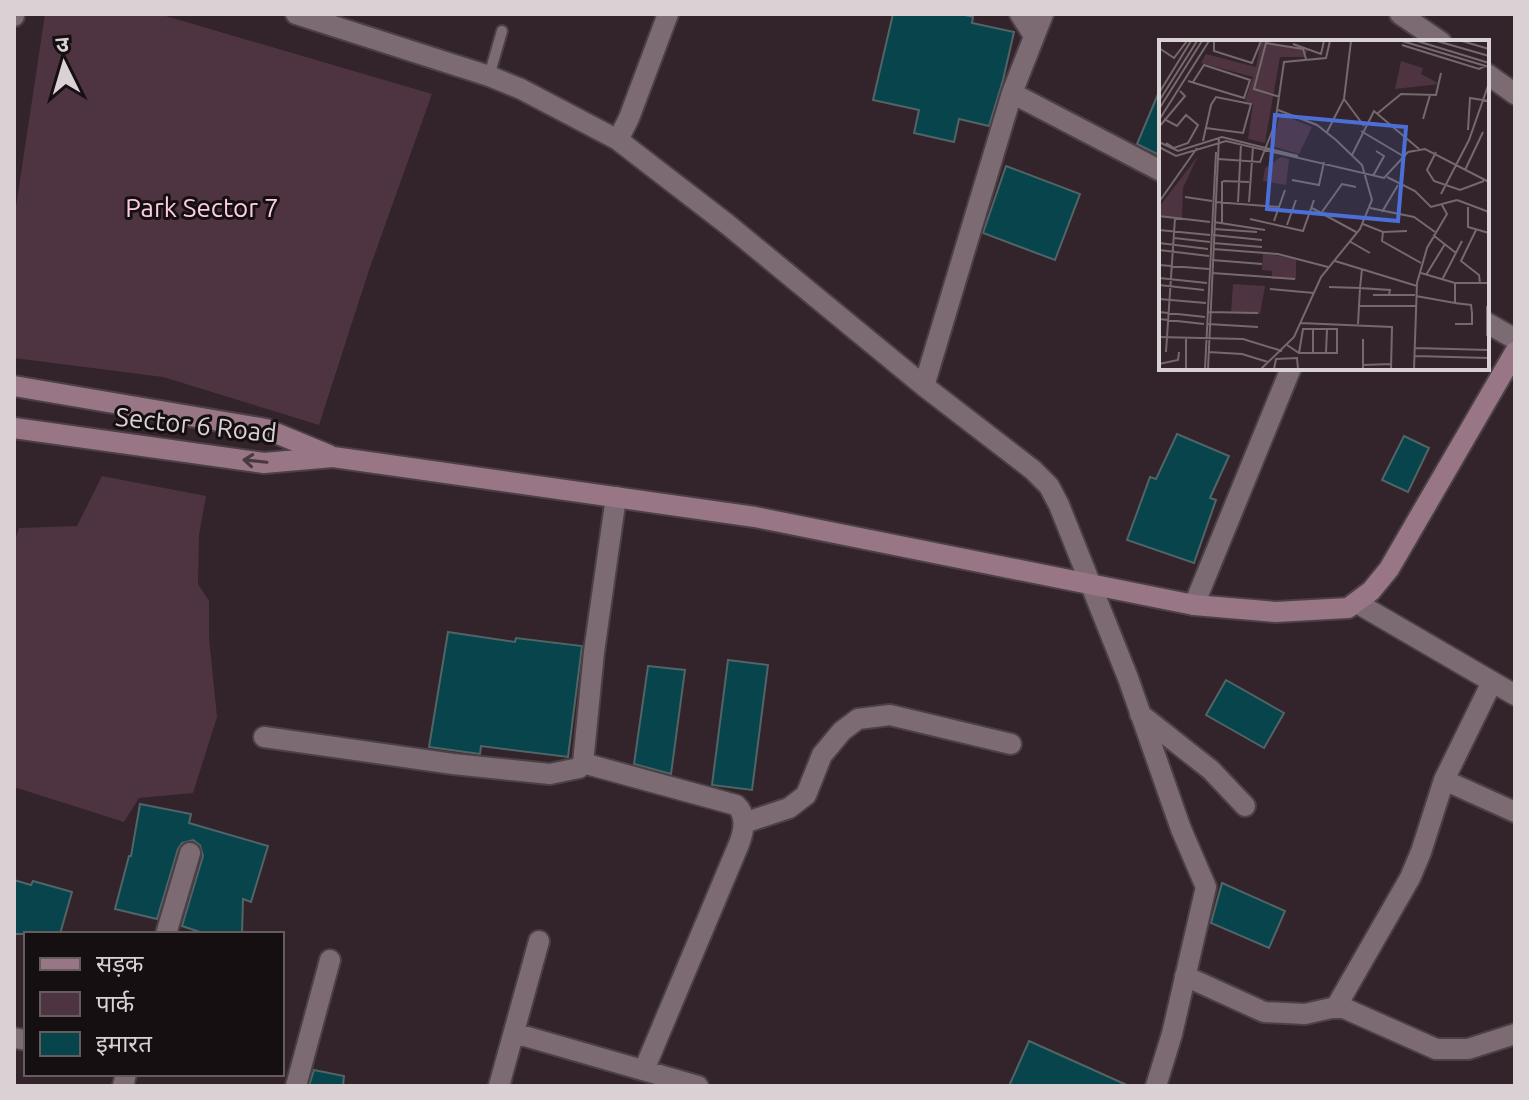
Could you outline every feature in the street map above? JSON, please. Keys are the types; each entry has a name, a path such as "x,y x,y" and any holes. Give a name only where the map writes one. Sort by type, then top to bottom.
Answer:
{"street":[{"path":"296,14 489,76 521,89 618,140 727,224 1049,486 1128,678 1181,829 1206,887 1172,1034 1156,1086"},
{"path":"618,140 668,14"},
{"path":"1020,14 1034,36"},
{"path":"924,386 1012,93 1043,14"},
{"path":"1400,14 1438,40"},
{"path":"1489,75 1515,94"},
{"path":"1012,93 1159,170"},
{"path":"1489,324 1515,339"},
{"path":"333,457 755,517 1194,605 1276,612 1348,608 1357,603 1389,569 1515,352"},
{"path":"1194,605 1290,370"},
{"name":"Sector 6 Road","path":"14,386 266,429 333,457"},
{"name":"Sector 6 Road","path":"14,428 264,463 333,457"},
{"path":"264,737 453,764 550,774 579,768 583,763 594,652 616,497"},
{"path":"1357,603 1515,695"},
{"path":"1336,1007 1410,878 1444,780 1492,682"},
{"path":"1139,714 1211,770 1245,806"},
{"path":"744,823 789,808 806,795 822,755 842,731 858,719 890,715 1011,744"},
{"path":"583,763 736,805 742,811 744,823 739,844 644,1070"},
{"path":"1444,780 1515,812"},
{"path":"167,932 190,853"},
{"path":"499,1086 539,941"},
{"path":"296,1086 330,960"},
{"path":"1185,976 1264,1012 1305,1014 1336,1007 1360,1013 1436,1049 1468,1049 1515,1034"},
{"path":"514,1033 698,1086"}],"lane":[{"path":"489,76 502,31"}],"green space":[{"name":"Park Sector 7","path":"45,14 159,14 432,94 369,270 319,425 163,377 14,358 14,220"},
{"path":"102,476 206,496 199,535 198,584 209,601 209,638 217,717 193,793 139,798 124,822 14,787 14,543 19,528 77,526"}],"building":[{"path":"893,14 961,14 973,17 972,23 1014,32 989,126 959,119 954,142 914,133 919,110 873,100"},
{"path":"1159,92 1159,155 1137,144"},
{"path":"1006,166 1080,194 1055,260 983,233"},
{"path":"1177,434 1229,456 1210,498 1216,500 1194,563 1127,540 1150,477 1156,479"},
{"path":"1404,436 1429,448 1408,492 1382,480"},
{"path":"448,632 515,642 516,638 582,646 568,757 481,746 480,754 429,747"},
{"path":"728,660 768,665 752,790 712,785"},
{"path":"648,666 685,670 671,774 634,764"},
{"path":"1226,680 1284,713 1264,748 1206,715"},
{"path":"140,804 191,814 189,823 268,846 251,902 243,899 242,932 200,932 182,926 203,856 200,845 193,840 182,843 178,849 157,919 115,909 131,856"},
{"path":"14,880 31,885 33,881 72,892 61,932 14,934"},
{"path":"1222,883 1285,911 1269,948 1211,923"},
{"path":"1029,1041 1129,1086 1009,1086"},
{"path":"314,1070 344,1076 343,1086 309,1086"}]}
